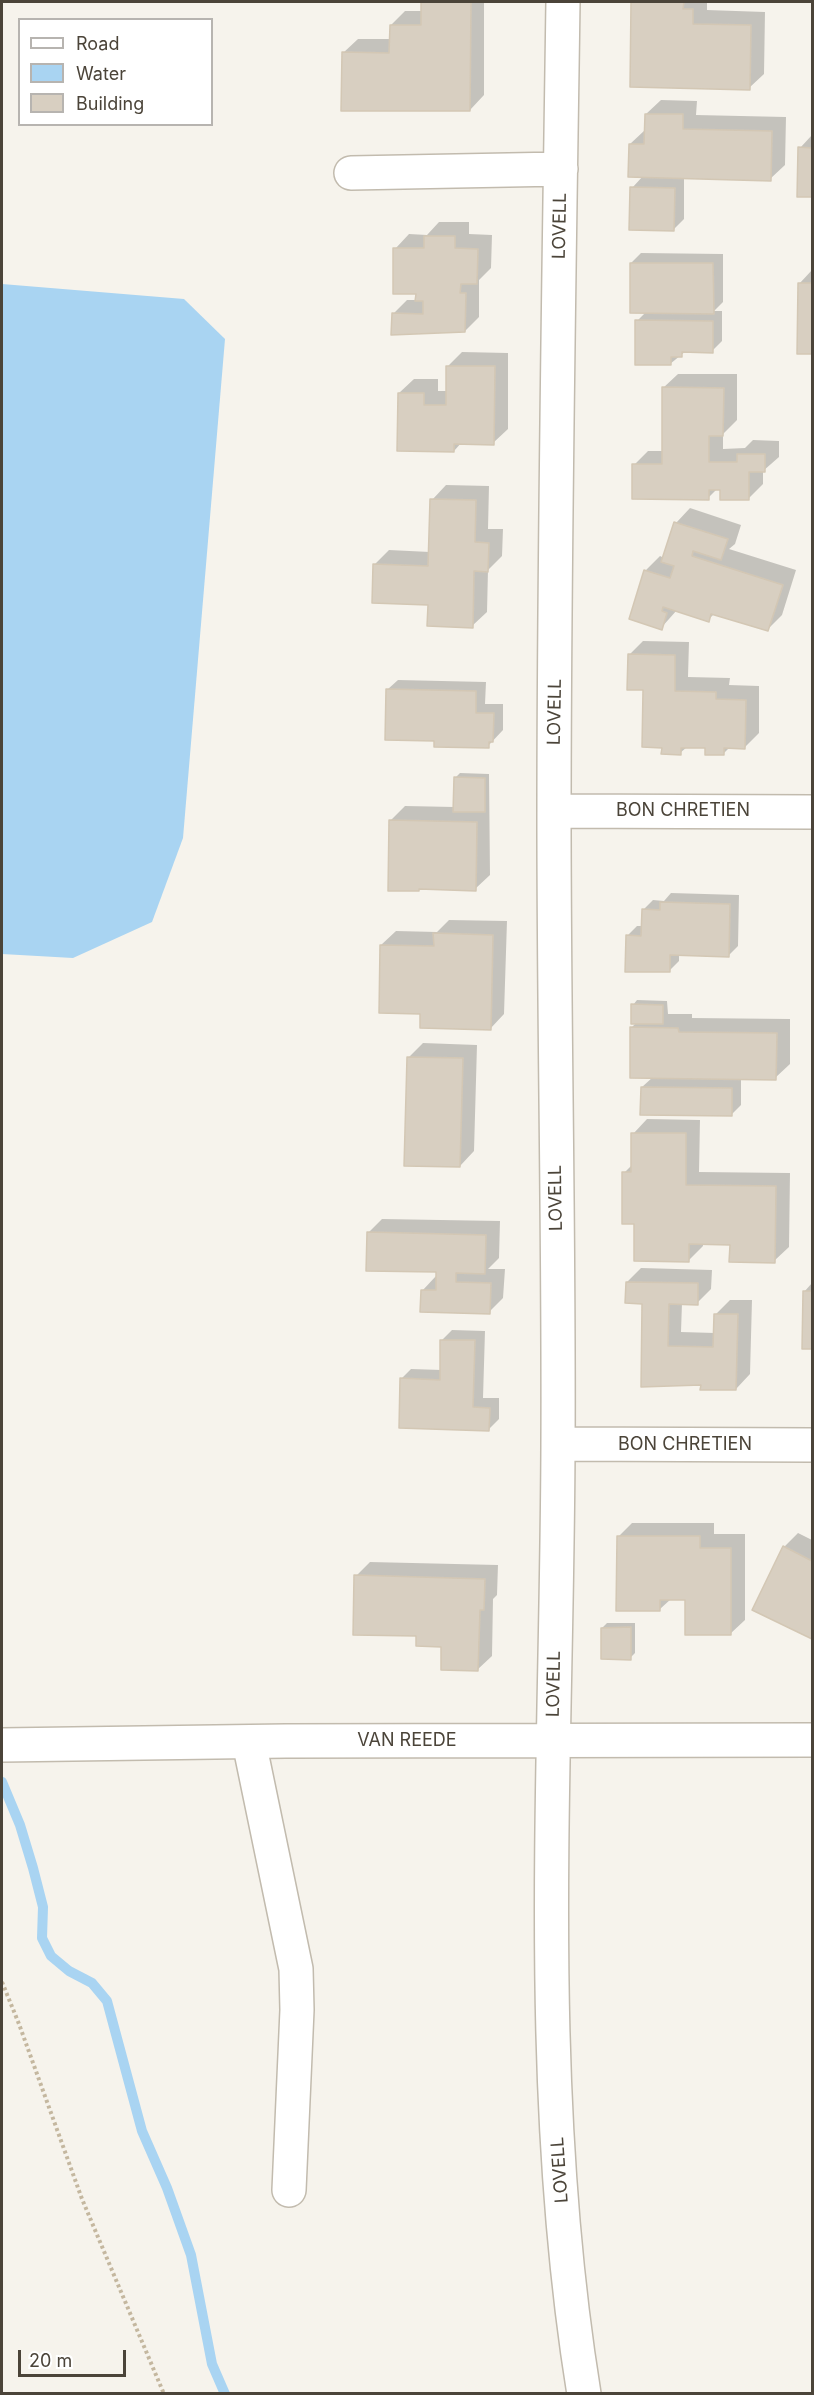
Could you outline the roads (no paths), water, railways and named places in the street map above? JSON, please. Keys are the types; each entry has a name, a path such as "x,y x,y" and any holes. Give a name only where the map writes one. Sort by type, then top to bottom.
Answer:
{"street":[{"name":"LOVELL","path":"563,2 554,811 558,1444 552,1956 558,2167 573,2324 584,2394"},
{"path":"351,173 561,169"},
{"name":"BON CHRETIEN","path":"554,811 813,812"},
{"name":"BON CHRETIEN","path":"558,1444 813,1445"},
{"name":"VAN REEDE","path":"2,1745 286,1741 813,1740"},
{"path":"249,1743 296,1969 297,2010 289,2190"}],"water":[{"path":"2,284 184,299 225,339 183,838 152,922 73,958 2,954"}],"waterway":[{"path":"2,1782 20,1825 33,1868 43,1907 42,1938 51,1956 69,1971 92,1983 107,2001 142,2131 167,2188 191,2255 212,2364 225,2394"}]}
